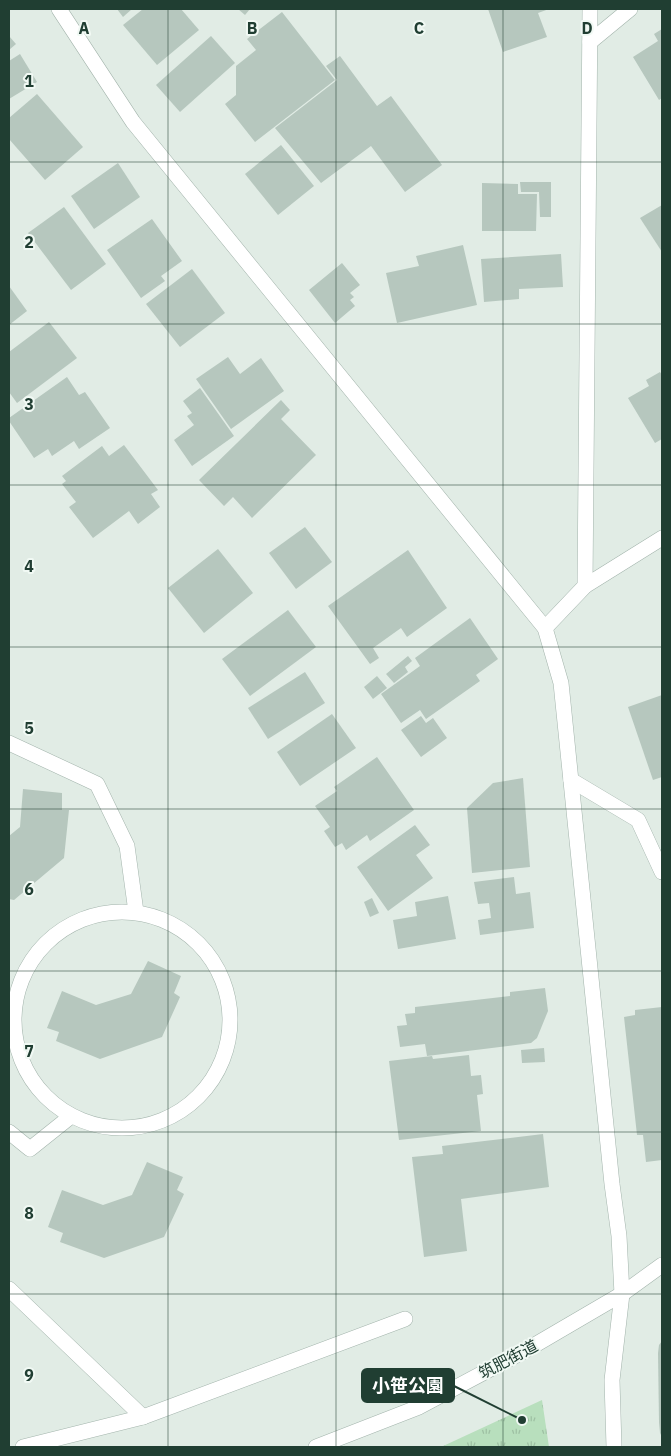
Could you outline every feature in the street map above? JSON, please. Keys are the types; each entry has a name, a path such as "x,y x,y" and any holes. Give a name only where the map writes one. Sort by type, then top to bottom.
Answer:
{"street":[{"path":"60,9 133,122 544,628 561,683 612,1184 620,1236 622,1294 612,1380 614,1447"},
{"path":"585,586 590,9"},
{"path":"590,42 630,9"},
{"path":"544,628 585,586 662,538"},
{"path":"9,742 97,784 127,846 136,912"},
{"path":"571,780 638,820 662,872"},
{"path":"109,911 136,912 184,930 210,953 232,1030 227,1054 209,1087 180,1113 132,1129 70,1117 51,1104 26,1072 12,1018 18,985 35,953 52,935 109,911"},
{"path":"9,1132 30,1149 70,1117"},
{"name":"筑肥街道","path":"316,1447 419,1407 528,1349 622,1294 662,1265"},
{"path":"9,1289 143,1417"},
{"path":"23,1447 143,1417 405,1319"}],"green space":[{"path":"542,1400 549,1447 441,1447"}],"building":[{"path":"117,9 132,9 123,17"},
{"path":"143,9 181,9 199,30 157,65 123,25"},
{"path":"238,9 250,9 245,15"},
{"path":"488,9 549,9 538,13 547,37 503,52"},
{"path":"282,12 335,80 255,142 225,104 236,95 236,66 256,50 247,39"},
{"path":"662,29 662,98 659,100 633,57 658,41 654,34"},
{"path":"9,36 16,44 9,50"},
{"path":"211,36 235,63 180,112 156,85"},
{"path":"20,54 37,82 9,99 9,61"},
{"path":"340,56 377,106 391,96 442,165 405,192 371,146 321,183 275,128 337,80 326,66"},
{"path":"37,94 83,147 45,180 9,139 9,118"},
{"path":"281,145 314,186 278,215 245,174"},
{"path":"118,163 140,197 94,229 71,196"},
{"path":"520,182 551,182 551,217 540,217 539,192 521,192"},
{"path":"482,183 518,184 518,194 537,194 536,231 482,231"},
{"path":"662,205 662,252 640,218"},
{"path":"64,207 106,264 71,290 28,233"},
{"path":"152,219 182,261 161,276 165,281 141,298 107,250"},
{"path":"463,245 477,305 397,323 386,273 419,266 416,256"},
{"path":"561,254 563,287 519,289 519,299 484,302 481,259"},
{"path":"342,263 360,285 350,293 354,297 350,300 355,306 335,323 309,290"},
{"path":"192,269 225,313 180,347 146,304"},
{"path":"9,286 27,311 9,325"},
{"path":"49,322 77,358 17,403 9,392 9,352"},
{"path":"228,357 240,374 261,358 284,391 231,429 196,379"},
{"path":"660,372 662,375 662,439 655,443 628,398 649,386 646,380"},
{"path":"67,377 79,395 85,392 110,428 79,449 74,441 52,456 48,449 34,458 9,421 9,418"},
{"path":"200,388 234,436 192,466 174,440 194,425 187,416 192,413 183,401"},
{"path":"281,400 290,410 281,419 316,455 252,518 233,497 224,506 199,480"},
{"path":"124,445 158,490 151,494 160,507 138,524 129,511 93,538 69,507 76,502 62,484 66,481 62,476 102,446 109,456"},
{"path":"305,527 332,562 296,589 269,553"},
{"path":"218,549 253,593 204,633 168,588"},
{"path":"408,550 447,608 407,637 401,628 373,648 379,658 370,664 328,606"},
{"path":"288,610 316,647 250,696 222,659"},
{"path":"470,618 498,659 476,675 480,681 426,719 420,710 401,723 381,694 420,666 415,658"},
{"path":"408,656 412,661 405,667 408,672 394,683 386,674"},
{"path":"305,672 325,703 268,739 248,708"},
{"path":"377,676 387,688 373,699 364,687"},
{"path":"662,695 662,777 653,780 628,707"},
{"path":"332,714 356,748 300,786 277,752"},
{"path":"421,716 426,723 433,718 447,738 421,757 401,730"},
{"path":"377,757 414,810 370,841 367,835 346,850 342,843 335,847 324,831 330,827 315,806 337,791 334,787"},
{"path":"523,778 530,867 472,873 467,808 493,783"},
{"path":"23,789 62,793 62,810 69,810 64,858 14,900 9,899 9,836 20,827"},
{"path":"415,825 430,845 416,855 433,878 388,911 357,867"},
{"path":"514,877 516,894 530,892 534,928 480,935 478,920 491,918 489,903 478,904 474,882"},
{"path":"448,896 456,939 398,949 393,920 417,916 415,902"},
{"path":"372,898 379,913 370,917 364,902"},
{"path":"148,961 181,976 174,993 180,997 162,1037 100,1059 56,1041 59,1032 47,1028 62,991 96,1005 131,994"},
{"path":"545,988 548,1011 537,1038 531,1043 427,1056 425,1044 400,1047 397,1026 407,1025 405,1014 415,1013 415,1007 510,996 510,992"},
{"path":"662,1007 662,1160 646,1162 643,1135 637,1135 624,1017 635,1015 635,1010"},
{"path":"544,1048 545,1062 522,1063 521,1050"},
{"path":"469,1055 471,1076 481,1075 483,1094 477,1095 481,1131 399,1140 389,1061 432,1056 433,1059"},
{"path":"543,1134 549,1187 461,1199 467,1251 424,1257 412,1157 443,1154 442,1146"},
{"path":"147,1162 183,1177 177,1190 184,1194 164,1237 104,1258 60,1242 63,1233 48,1227 62,1190 103,1205 132,1195"},
{"path":"662,1341 662,1437 659,1422 658,1353 659,1345"}],"place":[{"name":"小笹公園","path":"522,1420"}]}
